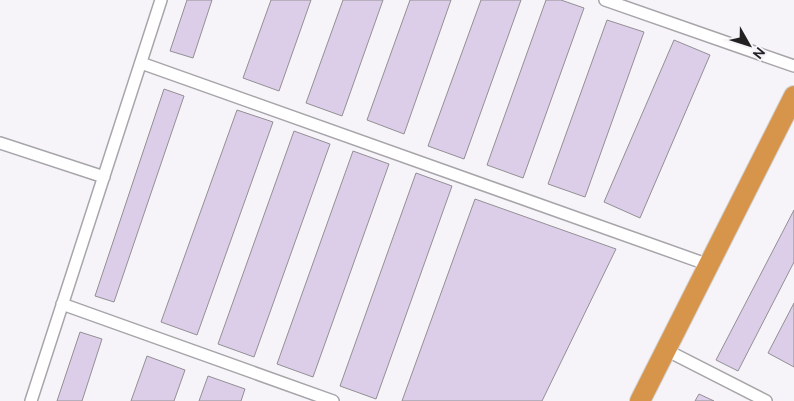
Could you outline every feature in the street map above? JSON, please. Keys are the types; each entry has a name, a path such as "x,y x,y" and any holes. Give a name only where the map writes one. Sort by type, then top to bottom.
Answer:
{"highway":[{"path":"640,401 794,96"}],"street":[{"path":"31,401 162,0"},
{"path":"606,0 794,66"},
{"path":"141,62 709,265"},
{"path":"0,143 104,176"},
{"path":"62,304 333,401"},
{"path":"666,350 766,401"}],"building":[{"path":"187,0 212,0 193,58 170,51"},
{"path":"271,0 311,0 279,91 243,78"},
{"path":"343,0 383,0 342,116 306,103"},
{"path":"410,0 451,0 404,134 367,120"},
{"path":"481,0 521,0 464,159 428,146"},
{"path":"546,0 561,0 584,8 523,178 487,165"},
{"path":"607,20 644,32 585,197 548,184"},
{"path":"674,40 710,55 640,218 604,202"},
{"path":"164,89 184,96 114,302 95,296"},
{"path":"237,110 273,122 197,335 161,322"},
{"path":"294,131 330,144 254,357 218,344"},
{"path":"353,151 389,164 313,377 277,364"},
{"path":"416,173 452,186 376,399 340,386"},
{"path":"475,199 616,249 542,401 402,401"},
{"path":"794,210 794,262 738,371 716,360"},
{"path":"794,303 794,367 768,353"},
{"path":"80,332 102,339 82,401 57,401"},
{"path":"147,356 185,370 174,401 131,401"},
{"path":"208,376 245,389 241,401 199,401"},
{"path":"699,394 714,401 695,401"}]}
